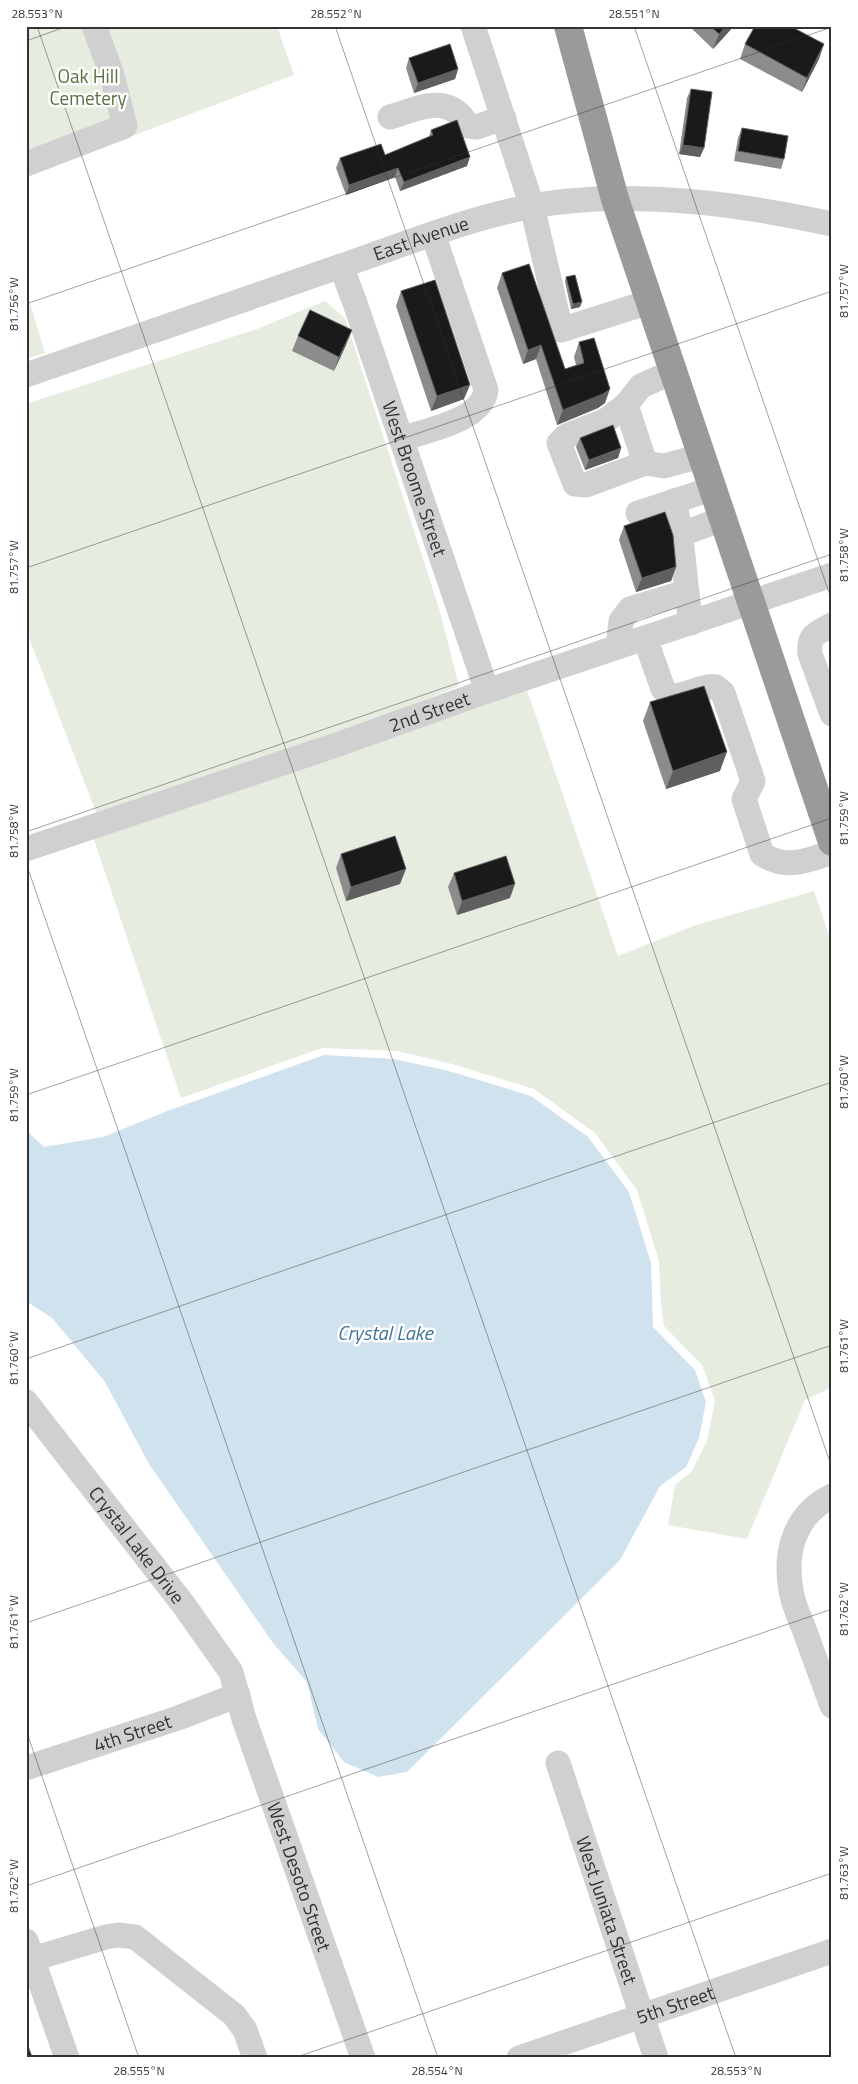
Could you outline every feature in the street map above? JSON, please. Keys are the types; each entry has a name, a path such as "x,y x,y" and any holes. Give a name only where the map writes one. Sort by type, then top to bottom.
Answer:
{"highway":[{"path":"568,26 615,199 711,489 832,842"}],"street":[{"path":"26,164 125,126 111,72 94,26"},
{"path":"472,26 532,206 561,330 649,302"},
{"path":"390,117 430,105 452,107 462,115 468,126 476,127 504,118"},
{"name":"East Avenue","path":"26,375 433,234 532,206 569,201 615,199 723,204 832,224"},
{"path":"401,439 461,419 474,412 485,398 486,390 433,234"},
{"name":"West Broome Street","path":"341,266 355,302 487,691"},
{"path":"672,372 641,386 626,405 605,421 566,436 559,443 574,484 586,485 645,463 664,466 701,456"},
{"path":"626,405 645,463"},
{"path":"638,513 711,489"},
{"path":"674,501 682,534 686,592 691,623"},
{"path":"682,534 722,519"},
{"name":"2nd Street","path":"26,848 339,744 487,691 832,575"},
{"path":"618,647 621,621 630,609 686,592"},
{"path":"832,626 816,633 810,638 809,644 810,654 832,714"},
{"path":"645,638 663,689 670,696 677,697 708,686 716,687 723,693 753,781 744,799 762,854 780,863 788,863 802,862 832,852"},
{"name":"Crystal Lake Drive","path":"26,1402 194,1619 231,1672 238,1695"},
{"path":"832,1496 808,1512 798,1525 792,1540 789,1563 791,1591 832,1706"},
{"name":"4th Street","path":"26,1768 178,1718 238,1695"},
{"name":"West Desoto Street","path":"238,1695 247,1728 364,2058"},
{"name":"West Juniata Street","path":"558,1763 656,2058"},
{"path":"67,2058 29,1950 118,1935 134,1937 156,1952 234,2015 245,2030 255,2058"},
{"name":"5th Street","path":"519,2058 832,1951"}],"green space":[{"name":"Oak Hill Cemetery","path":"26,26 277,26 294,75 26,176"},
{"path":"26,290 45,353 26,359"},
{"path":"325,301 345,318 439,608 459,686 336,736 97,815 26,630 26,404 257,329"},
{"path":"526,687 618,956 696,925 814,891 832,944 832,1387 805,1400 747,1539 668,1525 675,1485 692,1471 707,1441 715,1400 702,1365 664,1326 659,1261 637,1190 595,1133 534,1089 452,1064 397,1051 322,1048 181,1098 92,834"}],"water":[{"name":"Crystal Lake","path":"324,1055 394,1059 449,1071 531,1096 588,1137 629,1192 651,1263 653,1327 695,1370 706,1402 699,1438 686,1467 660,1486 620,1560 407,1772 378,1777 344,1762 318,1729 307,1682 273,1643 149,1464 105,1382 52,1318 26,1301 26,1130 44,1147 103,1137 170,1110"}],"building":[{"path":"710,26 726,26 719,34"},
{"path":"755,26 790,26 824,44 807,78 745,44"},
{"path":"450,44 458,69 418,83 409,58"},
{"path":"691,89 712,92 704,148 683,145"},
{"path":"457,120 470,157 404,182 398,168 349,185 340,158 381,144 385,155 433,135 431,130"},
{"path":"742,128 788,136 784,159 738,151"},
{"path":"529,264 565,369 584,363 579,342 594,338 610,389 603,394 563,410 541,345 528,350 502,273"},
{"path":"575,275 582,302 573,304 566,277"},
{"path":"435,280 470,385 437,396 401,291"},
{"path":"310,310 352,330 339,357 298,336"},
{"path":"613,425 621,448 589,460 580,438"},
{"path":"665,512 673,535 676,567 642,578 624,526"},
{"path":"704,686 727,752 673,771 650,702"},
{"path":"395,836 406,869 351,887 341,854"},
{"path":"506,856 515,884 462,901 454,873"},
{"path":"26,2041 32,2057 29,2058 26,2058"}]}
